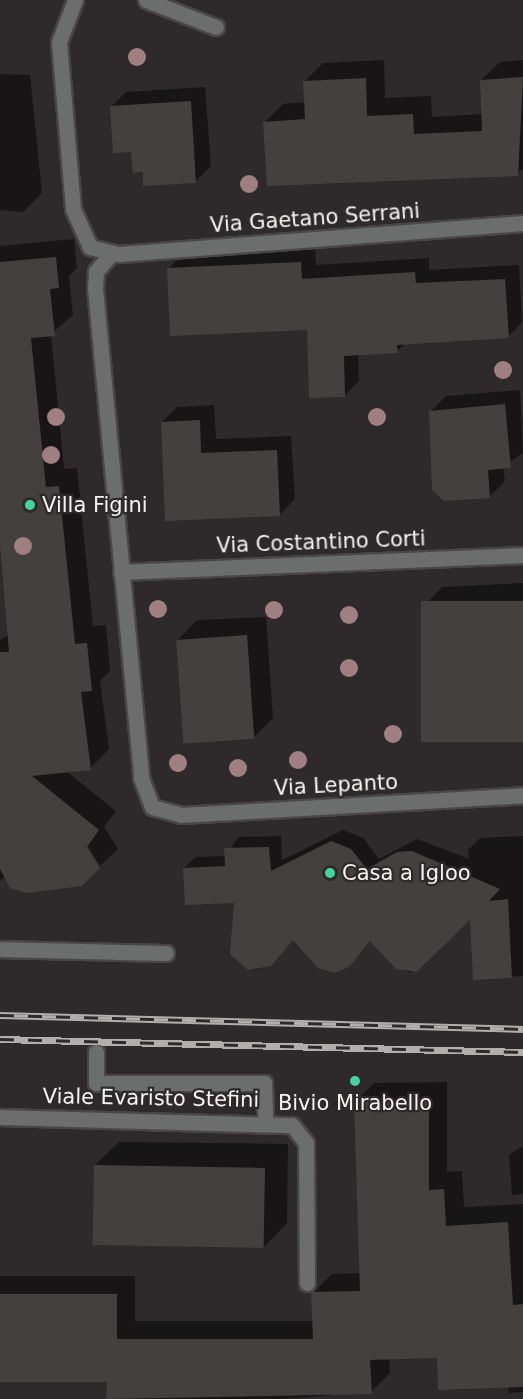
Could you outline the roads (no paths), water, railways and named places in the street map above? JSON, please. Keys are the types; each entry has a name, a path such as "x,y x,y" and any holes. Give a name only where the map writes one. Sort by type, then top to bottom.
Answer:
{"street":[{"path":"75,0 59,42 73,209 90,247 111,254 96,271 95,288 121,572"},
{"path":"146,0 216,27"},
{"name":"Via Gaetano Serrani","path":"111,254 523,223"},
{"name":"Via Costantino Corti","path":"121,572 523,555"},
{"name":"Via Lepanto","path":"121,572 141,778 152,807 181,815 523,795"},
{"path":"0,949 166,953"},
{"path":"96,1052 96,1083 264,1083 265,1120"},
{"name":"Viale Evaristo Stefini","path":"0,1117 285,1122 298,1130 306,1148 307,1283"}],"railway":[{"path":"0,1015 523,1029"},
{"path":"0,1039 523,1052"}],"place":[{"name":"Villa Figini","path":"30,505"},
{"name":"Casa a Igloo","path":"330,873"},
{"name":"Bivio Mirabello","path":"355,1081"}]}
